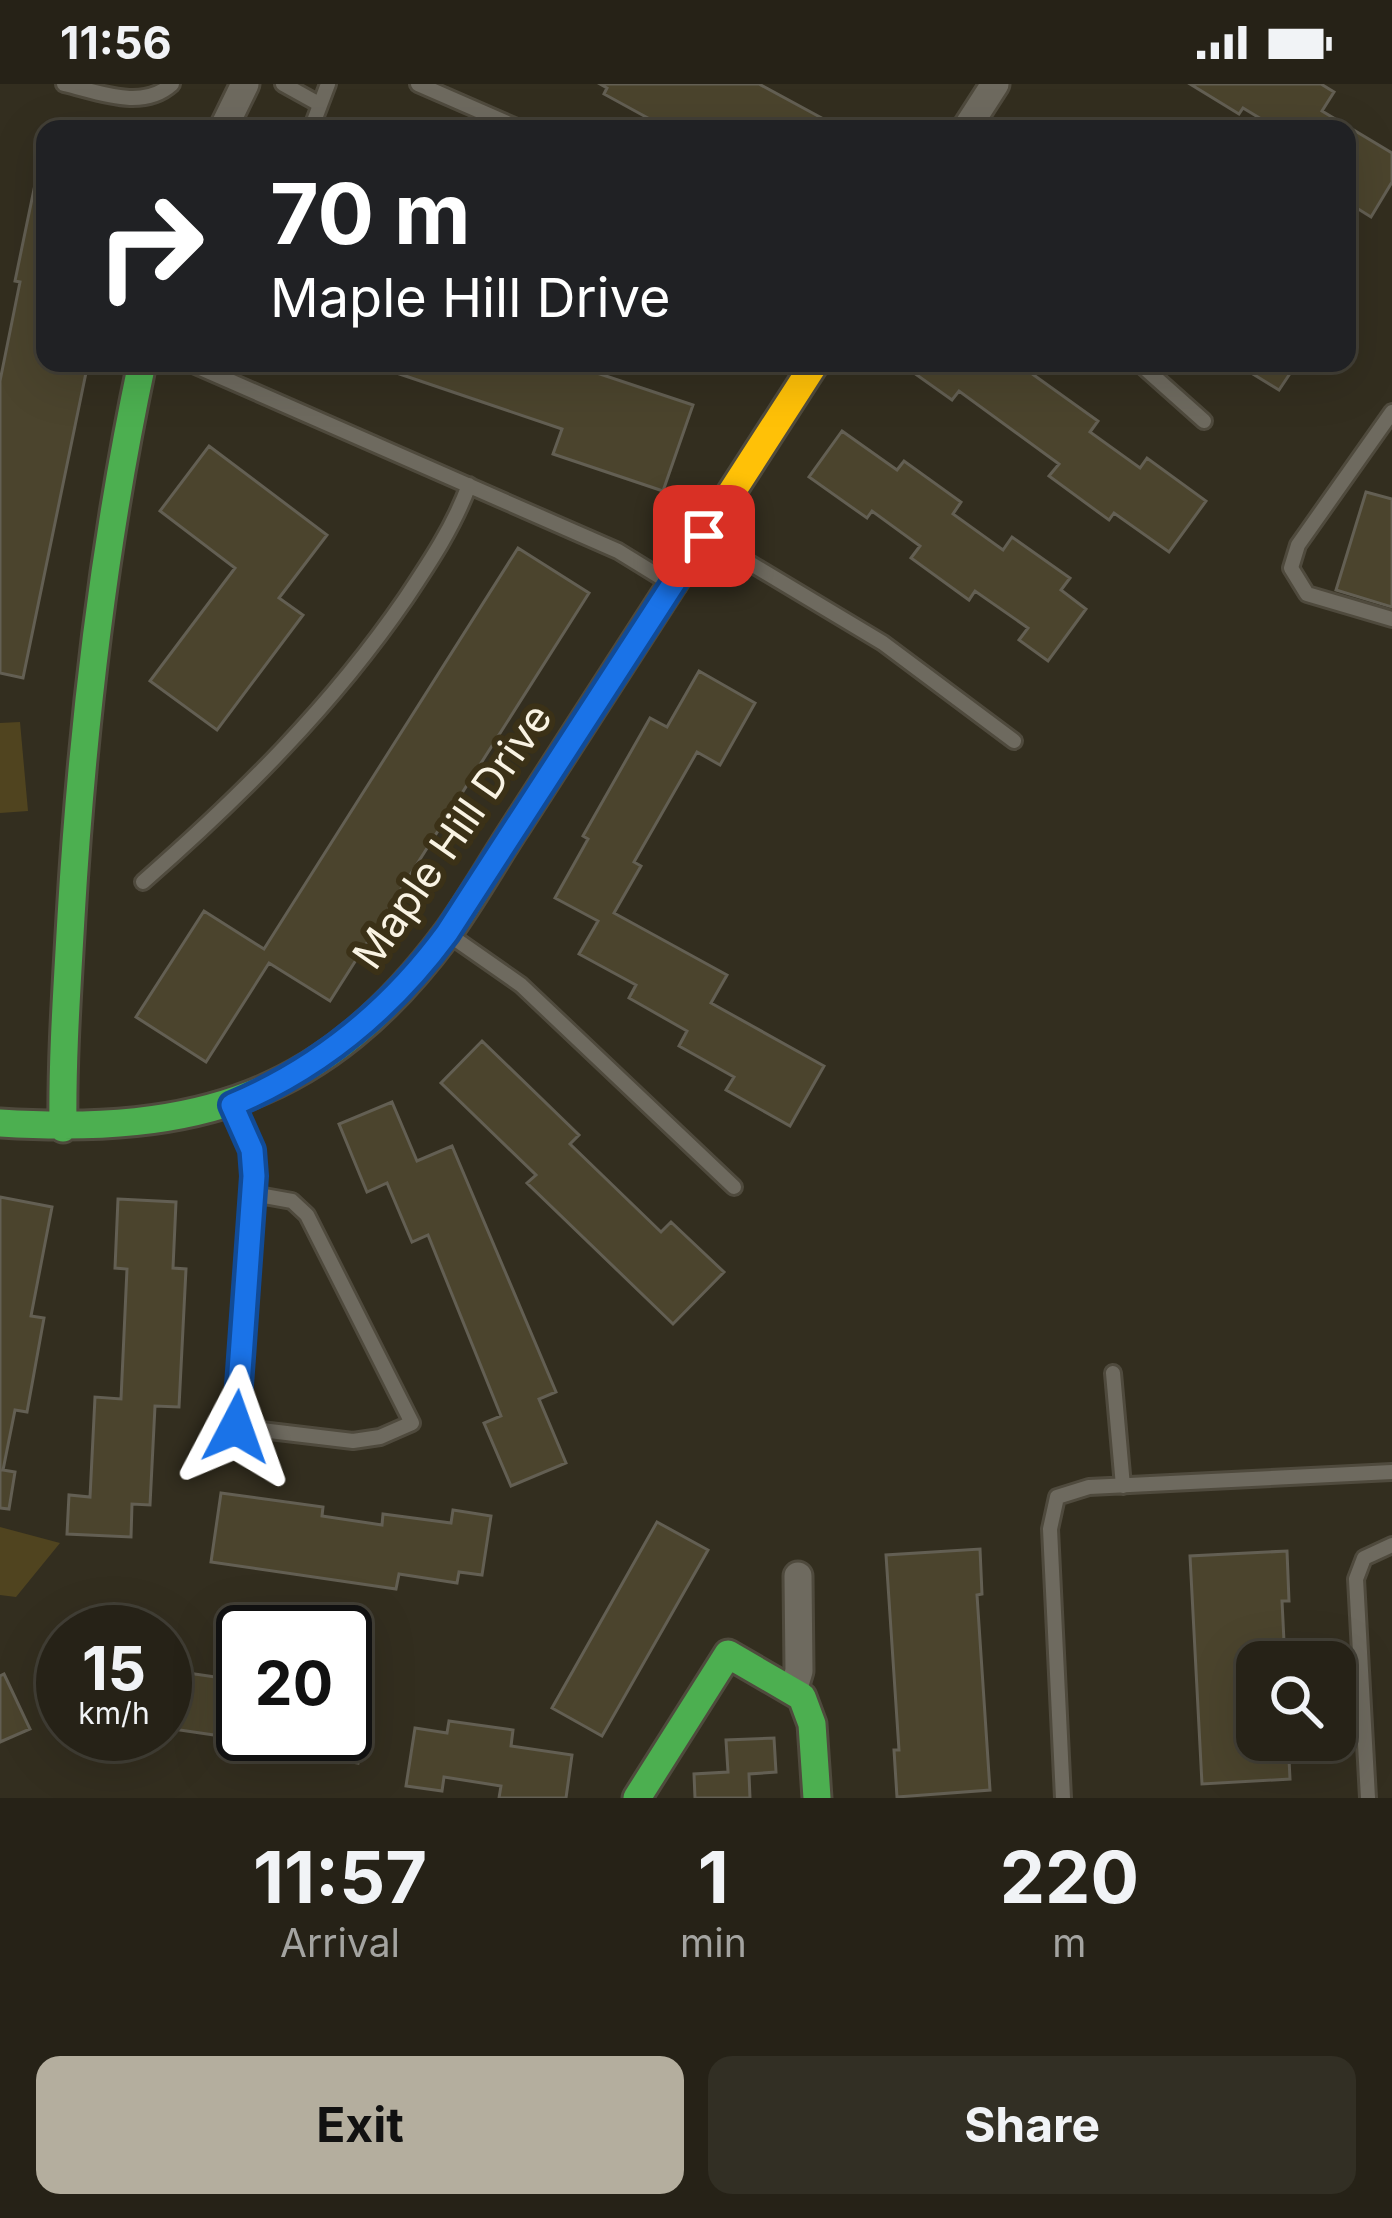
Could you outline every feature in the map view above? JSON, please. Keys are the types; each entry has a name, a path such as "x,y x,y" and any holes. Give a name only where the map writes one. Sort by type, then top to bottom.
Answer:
{"street":[{"path":"227,120 245,84"},
{"path":"972,120 995,84"},
{"path":"63,1128 64,1035 86,700 111,513 140,372"},
{"name":"Maple Hill Drive","path":"0,1123 63,1128 165,1122 232,1105 293,1075 358,1029 400,991 447,933 809,372"},
{"path":"793,1690 799,1671 798,1576"},
{"path":"637,1798 728,1654 802,1697 810,1714 817,1798"}],"lane":[{"path":"64,84 138,98 158,95 172,84"},
{"path":"283,84 319,104"},
{"path":"314,120 328,84"},
{"path":"418,84 500,120"},
{"path":"211,372 617,551 672,584"},
{"path":"1149,372 1204,421"},
{"path":"1392,412 1387,428 1298,545 1292,568 1307,594 1392,619"},
{"path":"142,881 257,778 345,679 425,569 469,485"},
{"path":"704,536 898,654 1014,741"},
{"path":"447,933 521,985 734,1186"},
{"path":"232,1105 252,1150 253,1194 236,1427 353,1442 412,1423 307,1215 292,1201 253,1194"},
{"path":"1113,1373 1123,1486"},
{"path":"1063,1798 1050,1516 1057,1497 1067,1491 1123,1486 1392,1472"},
{"path":"1368,1798 1356,1579 1364,1558 1392,1546"}],"shaded area":[{"path":"20,722 28,811 0,813 0,723"},
{"path":"0,1527 60,1543 16,1597 0,1595"}],"building":[{"path":"600,84 759,84 825,120 652,120 604,94 607,88"},
{"path":"1190,84 1321,84 1334,92 1322,111 1337,120 1263,120 1243,108 1239,114"},
{"path":"1356,131 1392,153 1392,182 1371,217 1356,208"},
{"path":"36,180 36,372 86,372 23,678 0,673 0,381 20,282 15,281"},
{"path":"394,372 594,372 693,405 663,491 553,454 562,429"},
{"path":"913,372 1030,372 1098,421 1090,432 1140,468 1147,458 1206,501 1169,552 1114,513 1109,520 1049,476 1059,464 959,391 952,400"},
{"path":"1250,372 1291,372 1279,390"},
{"path":"842,431 897,470 904,461 961,502 953,514 1003,550 1012,537 1070,578 1061,590 1086,609 1048,661 1019,640 1028,628 975,591 969,600 911,558 920,546 872,511 867,518 809,477"},
{"path":"209,446 327,535 279,598 303,615 217,730 150,681 235,568 160,511"},
{"path":"1366,492 1392,499 1392,607 1336,590"},
{"path":"518,548 589,593 330,1001 269,963 206,1062 136,1017 204,911 264,949"},
{"path":"699,671 755,703 720,765 697,752 634,862 641,866 614,913 727,975 711,1003 824,1066 790,1126 726,1090 734,1077 679,1046 687,1031 629,998 636,985 579,954 598,921 555,898 588,839 583,836 650,718 667,727"},
{"path":"482,1041 579,1135 570,1144 661,1232 671,1222 724,1272 673,1324 527,1183 536,1175 441,1083"},
{"path":"392,1102 417,1161 452,1146 556,1392 539,1399 566,1463 511,1486 484,1423 501,1416 428,1235 412,1242 387,1183 367,1192 339,1124"},
{"path":"0,1197 52,1207 31,1316 44,1318 27,1412 15,1410 3,1470 15,1472 9,1509 0,1508"},
{"path":"118,1199 176,1202 173,1268 186,1269 179,1407 155,1406 150,1505 132,1504 131,1537 67,1534 69,1495 90,1497 95,1397 121,1399 127,1269 115,1268"},
{"path":"221,1493 323,1507 322,1516 382,1525 383,1514 451,1523 453,1510 491,1516 482,1575 459,1572 457,1583 399,1574 396,1589 211,1562"},
{"path":"657,1522 708,1550 602,1736 552,1708"},
{"path":"980,1549 982,1594 977,1595 990,1790 897,1797 894,1750 899,1750 886,1555"},
{"path":"1287,1551 1289,1601 1282,1601 1284,1641 1236,1641 1236,1761 1289,1761 1290,1779 1202,1784 1190,1556"},
{"path":"4,1674 30,1729 0,1742 0,1676"},
{"path":"192,1674 216,1677 216,1735 192,1732"},
{"path":"449,1721 513,1730 511,1746 572,1755 566,1798 499,1798 501,1786 444,1777 442,1791 406,1786 415,1728 447,1733"},
{"path":"774,1738 776,1772 749,1774 750,1798 695,1798 694,1774 728,1772 726,1740"}],"traffic: fast":[{"path":"63,1128 71,917 88,708 105,569 140,372"},
{"path":"0,1123 136,1122 196,1112 251,1095 303,1069 353,1035 400,990 446,935 673,583"},
{"path":"637,1798 728,1654 802,1697 812,1724 817,1798"}],"traffic: slow":[{"path":"673,583 809,372"}],"route":[{"path":"236,1427 254,1176 252,1150 232,1105 274,1086 335,1048 418,971 704,536"}]}
